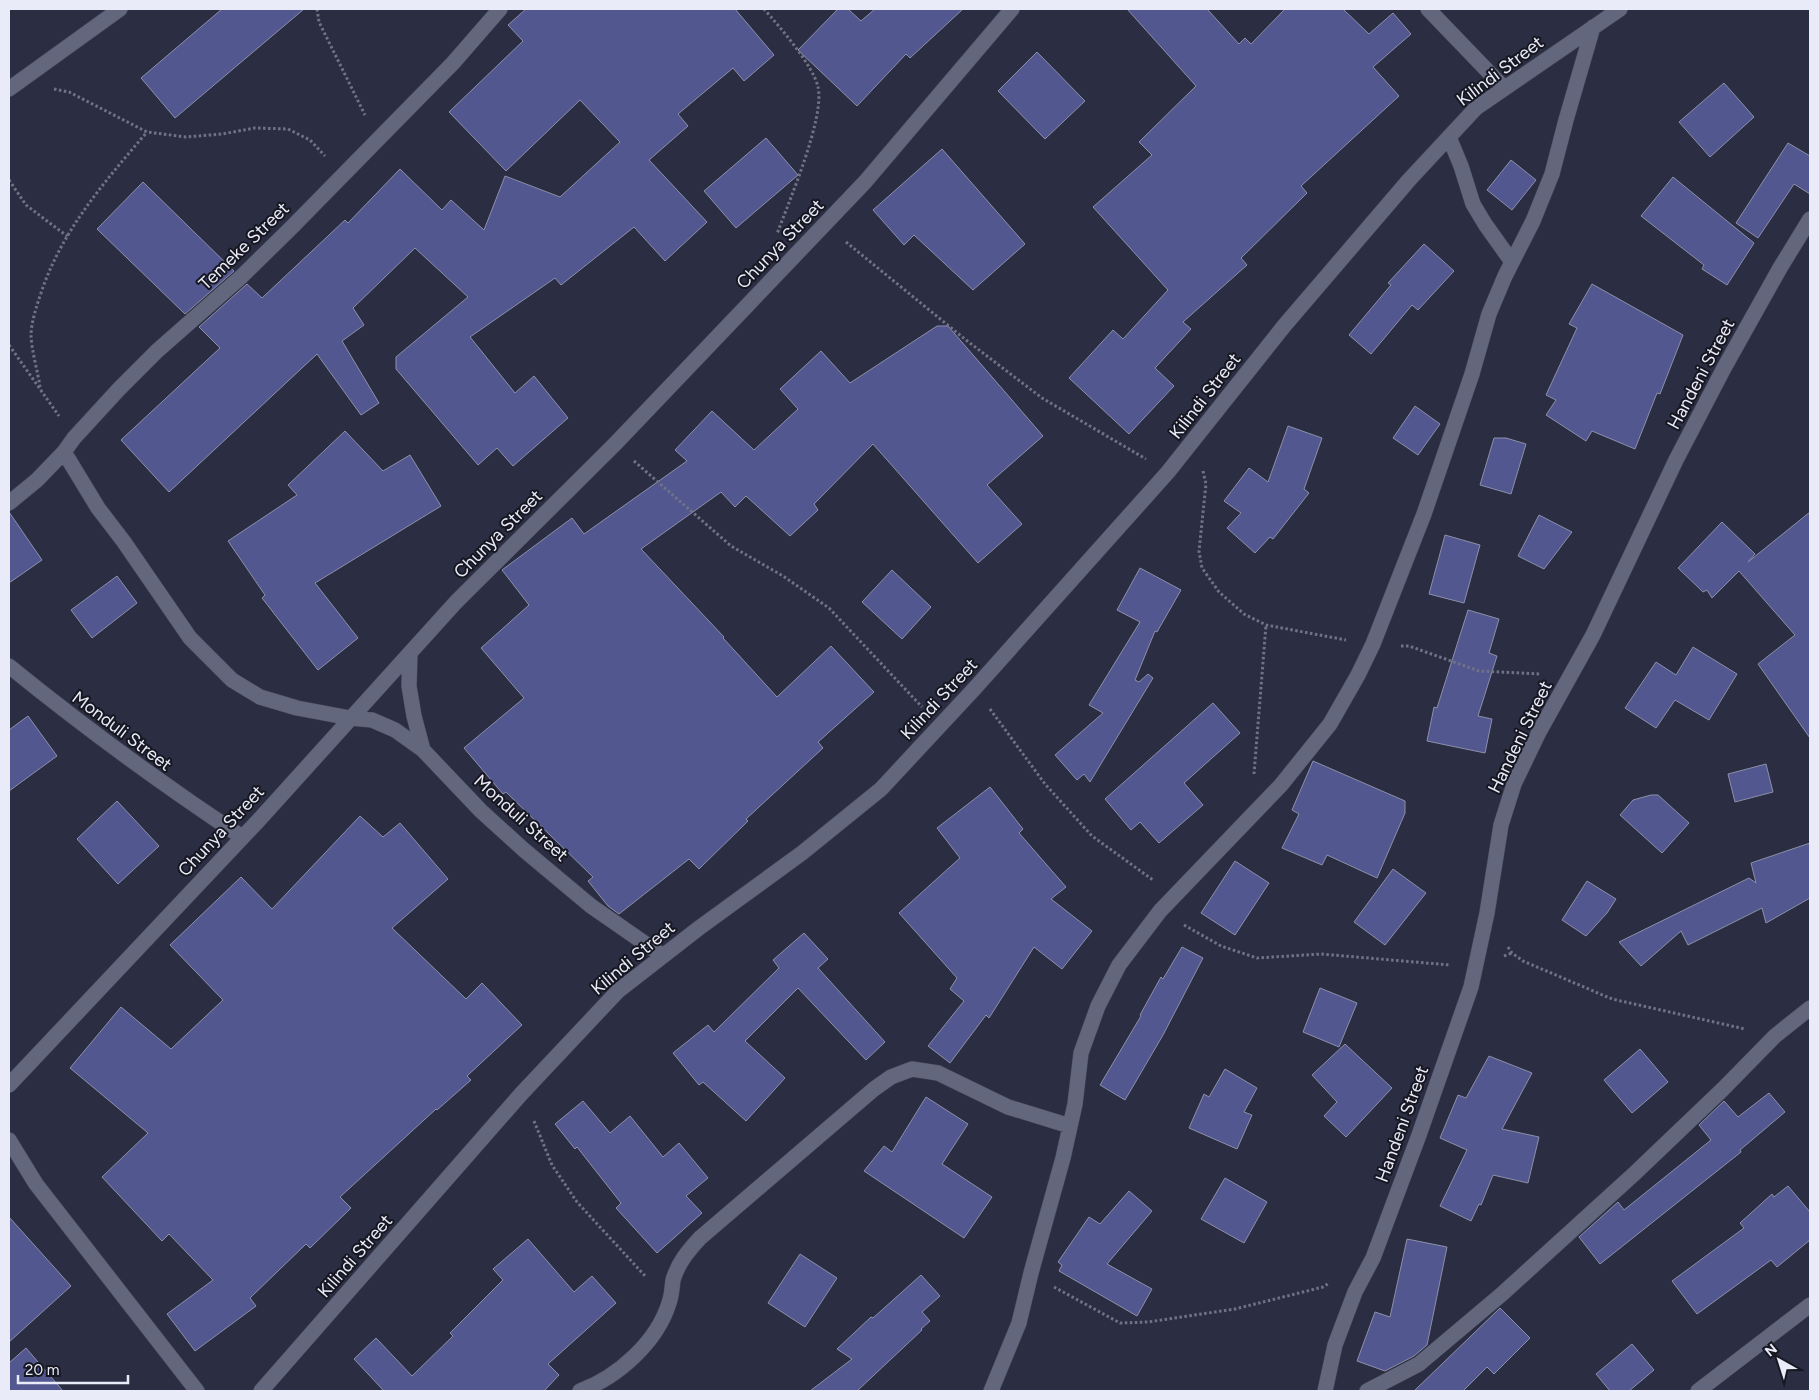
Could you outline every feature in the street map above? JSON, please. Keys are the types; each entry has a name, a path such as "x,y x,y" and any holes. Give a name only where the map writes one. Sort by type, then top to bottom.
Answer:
{"street":[{"path":"14,84 120,9"},
{"name":"Temeke Street","path":"9,503 37,480 119,389 157,351 241,277 340,178 453,63 500,9"},
{"name":"Chunya Street","path":"9,1085 242,837 456,602 615,444 825,225 865,182 1012,9"},
{"path":"1428,9 1504,88"},
{"name":"Kilindi Street","path":"261,1391 522,1093 618,991 802,853 881,789 975,688 1168,472 1194,442 1284,326 1409,180 1476,108 1620,9"},
{"path":"991,1391 1019,1323 1063,1158 1075,1104 1081,1053 1098,1006 1119,965 1160,911 1281,785 1330,724 1358,675 1373,644 1430,495 1472,374 1490,314 1512,262 1533,221 1552,174 1593,27"},
{"path":"1449,137 1461,166 1473,204 1512,262"},
{"name":"Handeni Street","path":"1325,1391 1335,1345 1355,1292 1373,1258 1419,1135 1470,987 1487,913 1500,825 1514,784 1539,732 1593,635 1676,460 1770,285 1810,219"},
{"name":"Monduli Street","path":"64,452 98,508 124,542 190,638 232,680 260,697 297,708 381,723 395,730 423,750 524,850 591,906 664,956"},
{"path":"410,653 409,686 414,716 423,750"},
{"name":"Monduli Street","path":"9,666 56,705 168,788 242,837"},
{"path":"1367,1391 1419,1364 1502,1294 1634,1174 1775,1036 1810,1008"},
{"path":"580,1391 614,1372 640,1353 658,1329 670,1302 674,1279 682,1259 700,1238 874,1089 891,1077 912,1069 938,1073 1008,1107 1070,1126"},
{"path":"9,1140 36,1184 197,1391"},
{"path":"1698,1391 1810,1305"}],"path":[{"path":"317,9 319,22 378,139"},
{"path":"764,9 788,36 818,87 818,112 776,236"},
{"path":"14,84 68,92 147,132 186,137 222,134 255,128 288,129 310,140 330,162 340,178"},
{"path":"40,387 31,337 34,314 47,276 67,236 108,178 147,132"},
{"path":"9,180 26,205 67,236"},
{"path":"825,225 966,340 1042,398 1168,472"},
{"path":"9,345 74,438"},
{"path":"1194,442 1206,484 1199,550 1202,568 1219,592 1244,614 1266,626 1373,644 1409,646 1479,671 1572,674"},
{"path":"615,444 731,546 783,576 829,608 940,726"},
{"path":"1249,817 1266,626"},
{"path":"975,688 1046,784 1092,836 1175,896"},
{"path":"1160,911 1222,946 1257,958 1321,954 1475,967"},
{"path":"1487,913 1512,953 1522,961 1612,999 1775,1036"},
{"path":"522,1093 552,1165 577,1202 670,1302"},
{"path":"1031,1273 1120,1323 1148,1322 1235,1309 1322,1287 1331,1282"}],"building":[{"path":"222,9 304,9 175,118 141,78"},
{"path":"526,9 735,9 774,55 744,81 733,68 678,114 688,126 649,160 707,222 665,261 634,227 561,285 555,278 470,337 515,393 534,376 568,418 513,466 497,448 478,465 396,369 396,357 468,297 415,248 353,308 364,325 342,341 379,403 361,415 317,354 169,492 121,440 220,348 199,327 247,284 262,298 345,220 348,223 400,169 442,210 451,200 484,230 505,176 560,197 620,142 580,100 506,171 449,112 523,41 508,25"},
{"path":"838,9 848,9 861,21 875,9 963,9 910,58 906,54 857,106 798,50"},
{"path":"1127,9 1207,9 1239,44 1245,38 1251,44 1285,9 1343,9 1369,34 1393,13 1411,34 1373,67 1399,96 1301,186 1307,193 1241,258 1247,265 1183,322 1191,329 1155,368 1174,386 1129,434 1069,378 1113,330 1123,339 1168,290 1093,207 1152,155 1139,142 1196,86"},
{"path":"1037,52 1085,101 1045,139 998,91"},
{"path":"1724,83 1754,117 1710,157 1679,122"},
{"path":"766,138 798,175 736,228 704,191"},
{"path":"1788,143 1810,156 1810,194 1794,184 1758,238 1736,223"},
{"path":"942,149 1025,244 973,290 914,235 904,245 873,210"},
{"path":"1511,160 1536,180 1512,210 1487,190"},
{"path":"1673,177 1754,243 1727,285 1702,269 1704,265 1641,216"},
{"path":"143,182 234,271 185,314 97,229"},
{"path":"1424,244 1454,271 1418,310 1412,305 1371,354 1349,335 1391,285 1388,283"},
{"path":"1592,284 1683,335 1660,394 1657,393 1635,449 1592,431 1586,441 1546,415 1556,400 1546,395 1577,328 1569,324"},
{"path":"937,326 948,326 1043,436 987,485 1022,524 978,563 873,444 814,504 818,510 790,536 746,496 735,507 721,492 641,549 724,637 777,697 831,646 874,692 818,742 823,748 746,819 748,821 699,869 689,859 619,914 608,906 588,881 593,877 506,792 503,794 464,748 524,698 481,648 529,605 502,570 572,518 584,534 687,461 675,450 712,411 754,450 798,409 780,389 821,351 850,383"},
{"path":"1415,406 1440,424 1418,455 1393,438"},
{"path":"1288,426 1322,438 1304,489 1309,493 1273,539 1270,537 1255,553 1227,528 1241,513 1224,501 1249,468 1268,482"},
{"path":"345,431 383,471 410,455 441,506 315,583 358,638 318,670 262,598 265,595 228,541 297,495 288,485"},
{"path":"1494,438 1506,438 1526,444 1511,494 1480,485"},
{"path":"9,512 42,560 9,583"},
{"path":"1810,512 1810,738 1758,664 1795,635 1739,571 1712,598 1707,590 1703,592 1678,568 1722,522 1755,554 1748,562"},
{"path":"1539,515 1572,532 1544,569 1518,556"},
{"path":"1445,535 1480,545 1464,603 1429,594"},
{"path":"1140,568 1181,590 1157,632 1155,631 1135,680 1139,682 1148,674 1153,678 1090,782 1084,774 1077,780 1055,755 1103,713 1089,705 1140,622 1117,610"},
{"path":"892,570 931,607 902,639 862,602"},
{"path":"117,576 137,603 92,638 71,610"},
{"path":"1468,610 1499,619 1489,653 1497,656 1478,716 1492,719 1485,753 1427,741 1434,707 1437,708"},
{"path":"1693,647 1737,674 1709,720 1675,700 1656,728 1625,708 1656,662 1676,675"},
{"path":"1213,703 1240,733 1184,783 1203,805 1159,843 1140,822 1131,830 1105,799"},
{"path":"28,716 57,756 9,791 9,730"},
{"path":"1313,761 1405,801 1405,813 1377,878 1327,855 1322,865 1282,848 1299,814 1292,810"},
{"path":"1766,764 1773,792 1735,802 1728,774"},
{"path":"990,787 1023,829 1019,833 1066,887 1051,899 1092,931 1062,969 1034,947 989,1018 986,1015 950,1063 928,1046 964,1001 950,989 957,978 899,913 960,858 937,828"},
{"path":"1658,795 1689,823 1662,853 1620,815 1633,800"},
{"path":"117,801 159,846 118,884 77,839"},
{"path":"360,816 383,837 400,823 448,879 392,928 466,999 482,983 522,1025 467,1076 471,1080 436,1109 340,1197 351,1208 310,1248 306,1244 250,1298 256,1306 195,1351 167,1314 213,1280 169,1234 162,1241 102,1177 148,1133 70,1068 121,1007 171,1049 223,1000 170,945 241,877 272,909"},
{"path":"1810,843 1810,898 1766,923 1762,908 1688,945 1681,931 1641,966 1619,942 1749,878 1756,883 1751,863"},
{"path":"1235,861 1269,883 1235,935 1201,913"},
{"path":"1393,869 1426,893 1385,945 1354,922"},
{"path":"1587,881 1616,899 1607,913 1586,936 1562,920"},
{"path":"804,933 828,959 818,968 885,1042 866,1060 798,988 745,1041 785,1078 746,1121 703,1082 699,1085 673,1053 708,1025 714,1032 779,968 773,960"},
{"path":"1182,947 1203,958 1163,1035 1125,1100 1100,1085 1141,1016 1161,977 1163,979"},
{"path":"1320,988 1357,1003 1339,1047 1303,1032"},
{"path":"1345,1044 1392,1088 1346,1137 1324,1116 1337,1102 1312,1075"},
{"path":"1640,1049 1668,1082 1632,1113 1604,1080"},
{"path":"1489,1056 1532,1073 1502,1129 1539,1137 1528,1183 1493,1175 1481,1205 1479,1204 1471,1221 1440,1206 1467,1150 1440,1138 1458,1095 1466,1098"},
{"path":"1225,1069 1257,1088 1244,1112 1252,1115 1237,1149 1189,1128 1204,1094 1209,1097"},
{"path":"1769,1093 1785,1112 1740,1150 1741,1152 1600,1264 1579,1237 1618,1202 1624,1210 1711,1140 1699,1125 1724,1101 1738,1117"},
{"path":"926,1097 968,1124 942,1164 992,1197 964,1238 864,1171 884,1146 892,1152"},
{"path":"583,1101 610,1133 630,1116 663,1157 679,1143 708,1178 686,1196 702,1213 657,1253 616,1208 621,1203 577,1147 575,1149 555,1124"},
{"path":"1225,1178 1267,1202 1244,1243 1201,1219"},
{"path":"1788,1186 1810,1212 1810,1240 1777,1267 1771,1260 1697,1314 1672,1281 1744,1228 1740,1223 1772,1194 1774,1197"},
{"path":"1129,1191 1152,1211 1107,1264 1152,1289 1137,1316 1059,1271 1062,1265 1058,1262 1089,1217 1100,1224"},
{"path":"9,1217 71,1286 9,1342"},
{"path":"528,1239 574,1292 592,1276 616,1303 548,1364 559,1375 544,1391 384,1391 354,1359 376,1338 412,1376 453,1336 450,1333 503,1280 493,1269"},
{"path":"1407,1239 1447,1247 1427,1345 1414,1356 1385,1371 1357,1361 1375,1312 1390,1317"},
{"path":"800,1254 837,1278 805,1327 768,1303"},
{"path":"921,1275 940,1296 922,1312 930,1321 922,1330 857,1391 810,1391 852,1359 837,1349 871,1317 873,1318"},
{"path":"1500,1308 1530,1338 1494,1374 1487,1367 1463,1391 1414,1391"},
{"path":"1632,1344 1654,1370 1629,1391 1610,1391 1596,1374"},
{"path":"26,1348 63,1391 9,1391 9,1363"}]}
